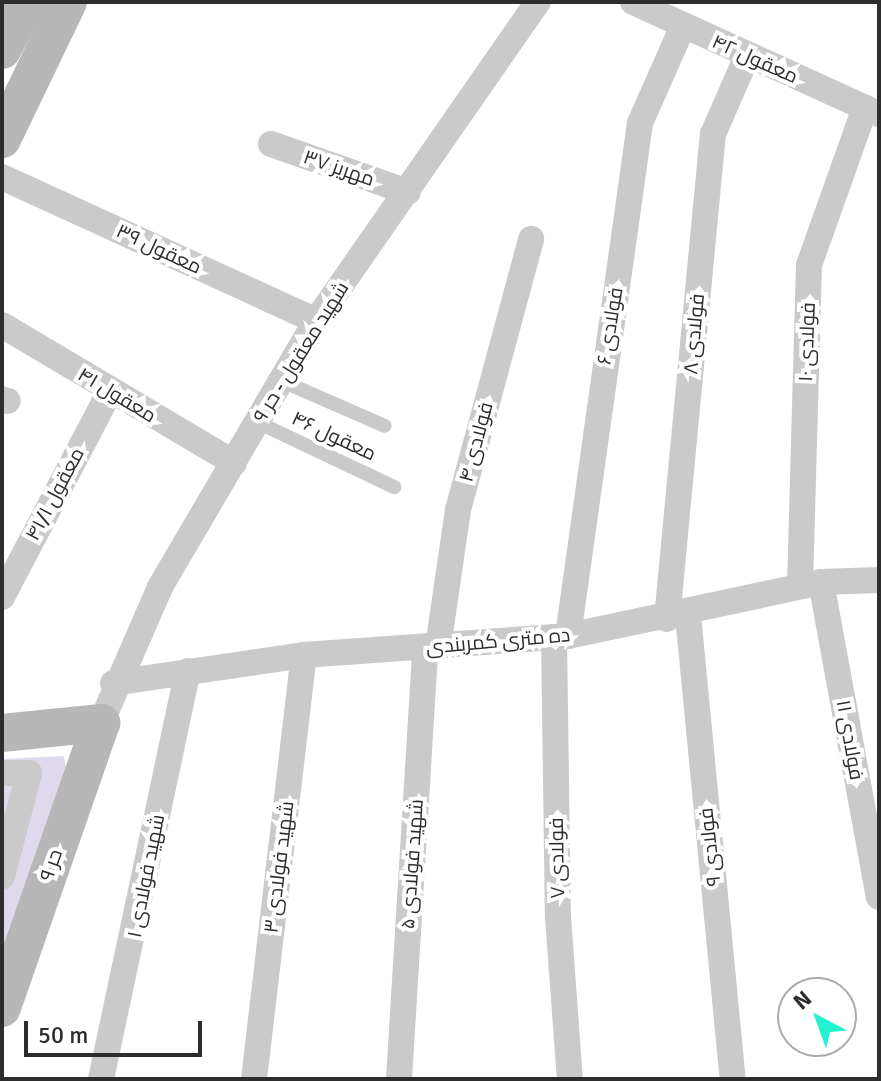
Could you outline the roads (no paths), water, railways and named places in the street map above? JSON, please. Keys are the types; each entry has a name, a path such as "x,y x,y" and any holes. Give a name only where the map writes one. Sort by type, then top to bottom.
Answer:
{"street":[{"path":"2,50 27,2"},
{"path":"2,139 68,2"},
{"name":"شهید معقول - حر ۹","path":"101,723 113,683 316,321 538,2"},
{"name":"معقول ۴۲","path":"633,2 872,111"},
{"name":"فولادی ۶","path":"561,636 640,123 683,26"},
{"name":"فولادی ۸","path":"677,617 713,134 747,56"},
{"name":"فولادی ۱۰","path":"810,584 809,265 872,111"},
{"name":"مهریز ۳۷","path":"271,144 408,192"},
{"name":"معقول ۳۹","path":"2,177 316,321"},
{"name":"فولادی ۴","path":"432,648 458,510 531,239"},
{"name":"معقول ۴۱","path":"2,325 234,463"},
{"name":"معقول ۴۱/۱","path":"2,597 110,391"},
{"name":"ده متری کمربندی","path":"113,683 304,655 432,648 561,636 677,617 810,584 879,580"},
{"name":"فولادی ۱۱","path":"810,584 879,897"},
{"name":"فولادی ۹","path":"677,617 733,1079"},
{"name":"فولادی ۷","path":"561,636 558,917 570,1079"},
{"name":"شهید فولادی ۵","path":"399,1079 432,648"},
{"name":"شهید فولادی ۳","path":"254,1079 304,655"},
{"name":"شهید فولادی ۱","path":"101,1079 188,671"},
{"path":"2,733 101,723"},
{"name":"حر ۹","path":"2,1008 101,723"},
{"path":"2,773 29,773 2,877"}],"lane":[{"path":"282,381 385,426"},
{"name":"معقول ۴۶","path":"257,422 394,487"}]}
